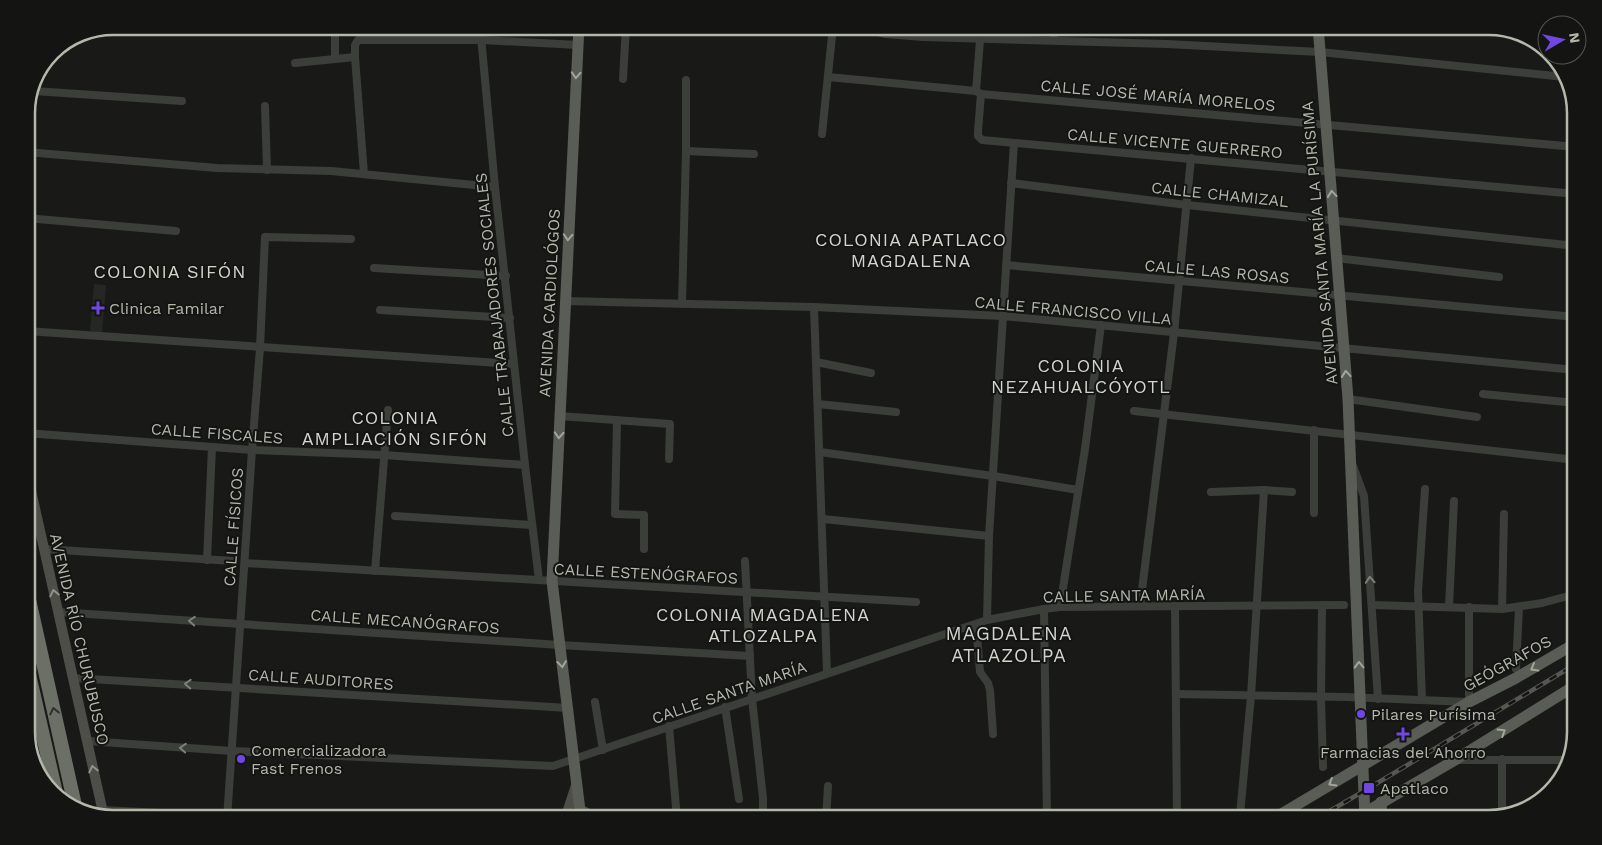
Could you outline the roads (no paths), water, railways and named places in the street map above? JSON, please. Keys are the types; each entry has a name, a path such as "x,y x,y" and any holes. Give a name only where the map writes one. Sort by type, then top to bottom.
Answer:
{"highway":[{"path":"35,626 74,800"},
{"path":"35,701 54,784"}],"main road":[{"name":"AVENIDA CARDIOLÓGOS","path":"579,35 552,581 580,810"},
{"name":"AVENIDA SANTA MARÍA LA PURÍSIMA","path":"1319,35 1348,399 1365,810"},
{"name":"AVENIDA RÍO CHURUBUSCO","path":"35,508 102,809"},
{"name":"GEÓGRAFOS","path":"1287,810 1469,702 1516,678 1567,648"},
{"path":"1368,810 1455,760 1567,691"},
{"path":"567,810 577,781"},
{"path":"1381,802 1381,810"}],"street":[{"path":"335,35 335,58"},
{"path":"414,35 414,40"},
{"name":"CALLE TRABAJADORES SOCIALES","path":"481,35 495,187 539,580"},
{"path":"623,79 625,35"},
{"path":"822,134 831,35"},
{"path":"899,35 980,40 1053,40 1167,44 1320,52 1557,75"},
{"path":"1053,40 1054,35"},
{"path":"364,174 355,57 356,42 360,39 482,40 578,45"},
{"path":"978,92 980,40"},
{"path":"294,63 355,57"},
{"name":"CALLE JOSÉ MARÍA MORELOS","path":"828,77 1567,146"},
{"path":"682,304 686,80"},
{"path":"38,91 182,102"},
{"name":"CALLE VICENTE GUERRERO","path":"978,92 978,136 982,140 1567,193"},
{"path":"265,106 267,170"},
{"path":"987,620 989,536 1014,143"},
{"path":"686,151 754,154"},
{"path":"35,153 267,170 331,171 495,187"},
{"path":"1140,606 1174,334 1191,158"},
{"name":"CALLE CHAMIZAL","path":"1011,183 1186,205 1567,245"},
{"path":"35,219 176,232"},
{"name":"CALLE FÍSICOS","path":"228,810 260,348 265,237 351,239"},
{"path":"1336,258 1499,277"},
{"name":"CALLE LAS ROSAS","path":"1006,265 1567,316"},
{"path":"374,268 506,276"},
{"name":"CALLE FRANCISCO VILLA","path":"565,301 814,307 1002,316 1174,334 1567,369"},
{"path":"814,307 828,673"},
{"path":"380,310 510,318"},
{"path":"1060,607 1101,325"},
{"path":"35,332 514,364"},
{"path":"816,362 871,372"},
{"path":"1483,394 1567,402"},
{"path":"1348,399 1477,417"},
{"path":"818,404 896,412"},
{"path":"375,571 388,410"},
{"path":"1134,411 1567,459"},
{"path":"560,416 670,424 669,459"},
{"path":"617,420 615,514 644,515 644,549"},
{"path":"1314,430 1314,513"},
{"name":"CALLE FISCALES","path":"35,434 252,450 384,455 525,465"},
{"name":"CALLE FÍSICOS","path":"207,560 212,447"},
{"path":"820,452 1078,490"},
{"name":"AVENIDA SANTA MARÍA LA PURÍSIMA","path":"1350,457 1364,496 1378,699"},
{"path":"1422,700 1418,606 1425,489"},
{"path":"1240,810 1251,696 1264,490"},
{"path":"1211,492 1264,490 1292,492"},
{"path":"1448,607 1454,501"},
{"path":"1502,609 1504,514"},
{"path":"395,516 532,525"},
{"path":"823,519 989,536"},
{"path":"44,549 232,562"},
{"path":"745,561 752,699 763,810"},
{"name":"CALLE ESTENÓGRAFOS","path":"245,564 916,602"},
{"path":"1372,605 1502,609 1542,604 1567,597"},
{"path":"1322,605 1321,698 1323,767"},
{"name":"CALLE SANTA MARÍA","path":"87,741 232,751 553,766 987,620 1060,607 1340,605"},
{"path":"1175,606 1177,810"},
{"path":"1516,669 1519,607"},
{"path":"1176,694 1469,702 1469,608"},
{"path":"1044,609 1047,810"},
{"name":"CALLE MECANÓGRAFOS","path":"58,612 750,656"},
{"path":"976,624 980,672 988,682 990,690 993,734"},
{"name":"CALLE AUDITORES","path":"73,678 568,708"},
{"path":"595,702 603,750"},
{"path":"726,708 740,799"},
{"path":"669,726 676,810"},
{"path":"1502,759 1502,809"},
{"path":"1455,760 1562,760"},
{"path":"827,810 828,786"}],"railway":[{"path":"1331,810 1567,669"}],"place":[{"name":"Clinica Familar","path":"98,308"},
{"name":"Pilares Purísima","path":"1361,714"},
{"name":"Farmacias del Ahorro","path":"1403,734"},
{"name":"Comercializadora Fast Frenos","path":"241,759"},
{"name":"Apatlaco","path":"1369,788"}],"district":[{"name":"COLONIA APATLACO MAGDALENA","path":"911,250"},
{"name":"COLONIA SIFÓN","path":"170,272"},
{"name":"COLONIA NEZAHUALCÓYOTL","path":"1081,376"},
{"name":"COLONIA AMPLIACIÓN SIFÓN","path":"395,428"},
{"name":"COLONIA MAGDALENA ATLOZALPA","path":"763,625"},
{"name":"MAGDALENA ATLAZOLPA","path":"1009,644"}]}
